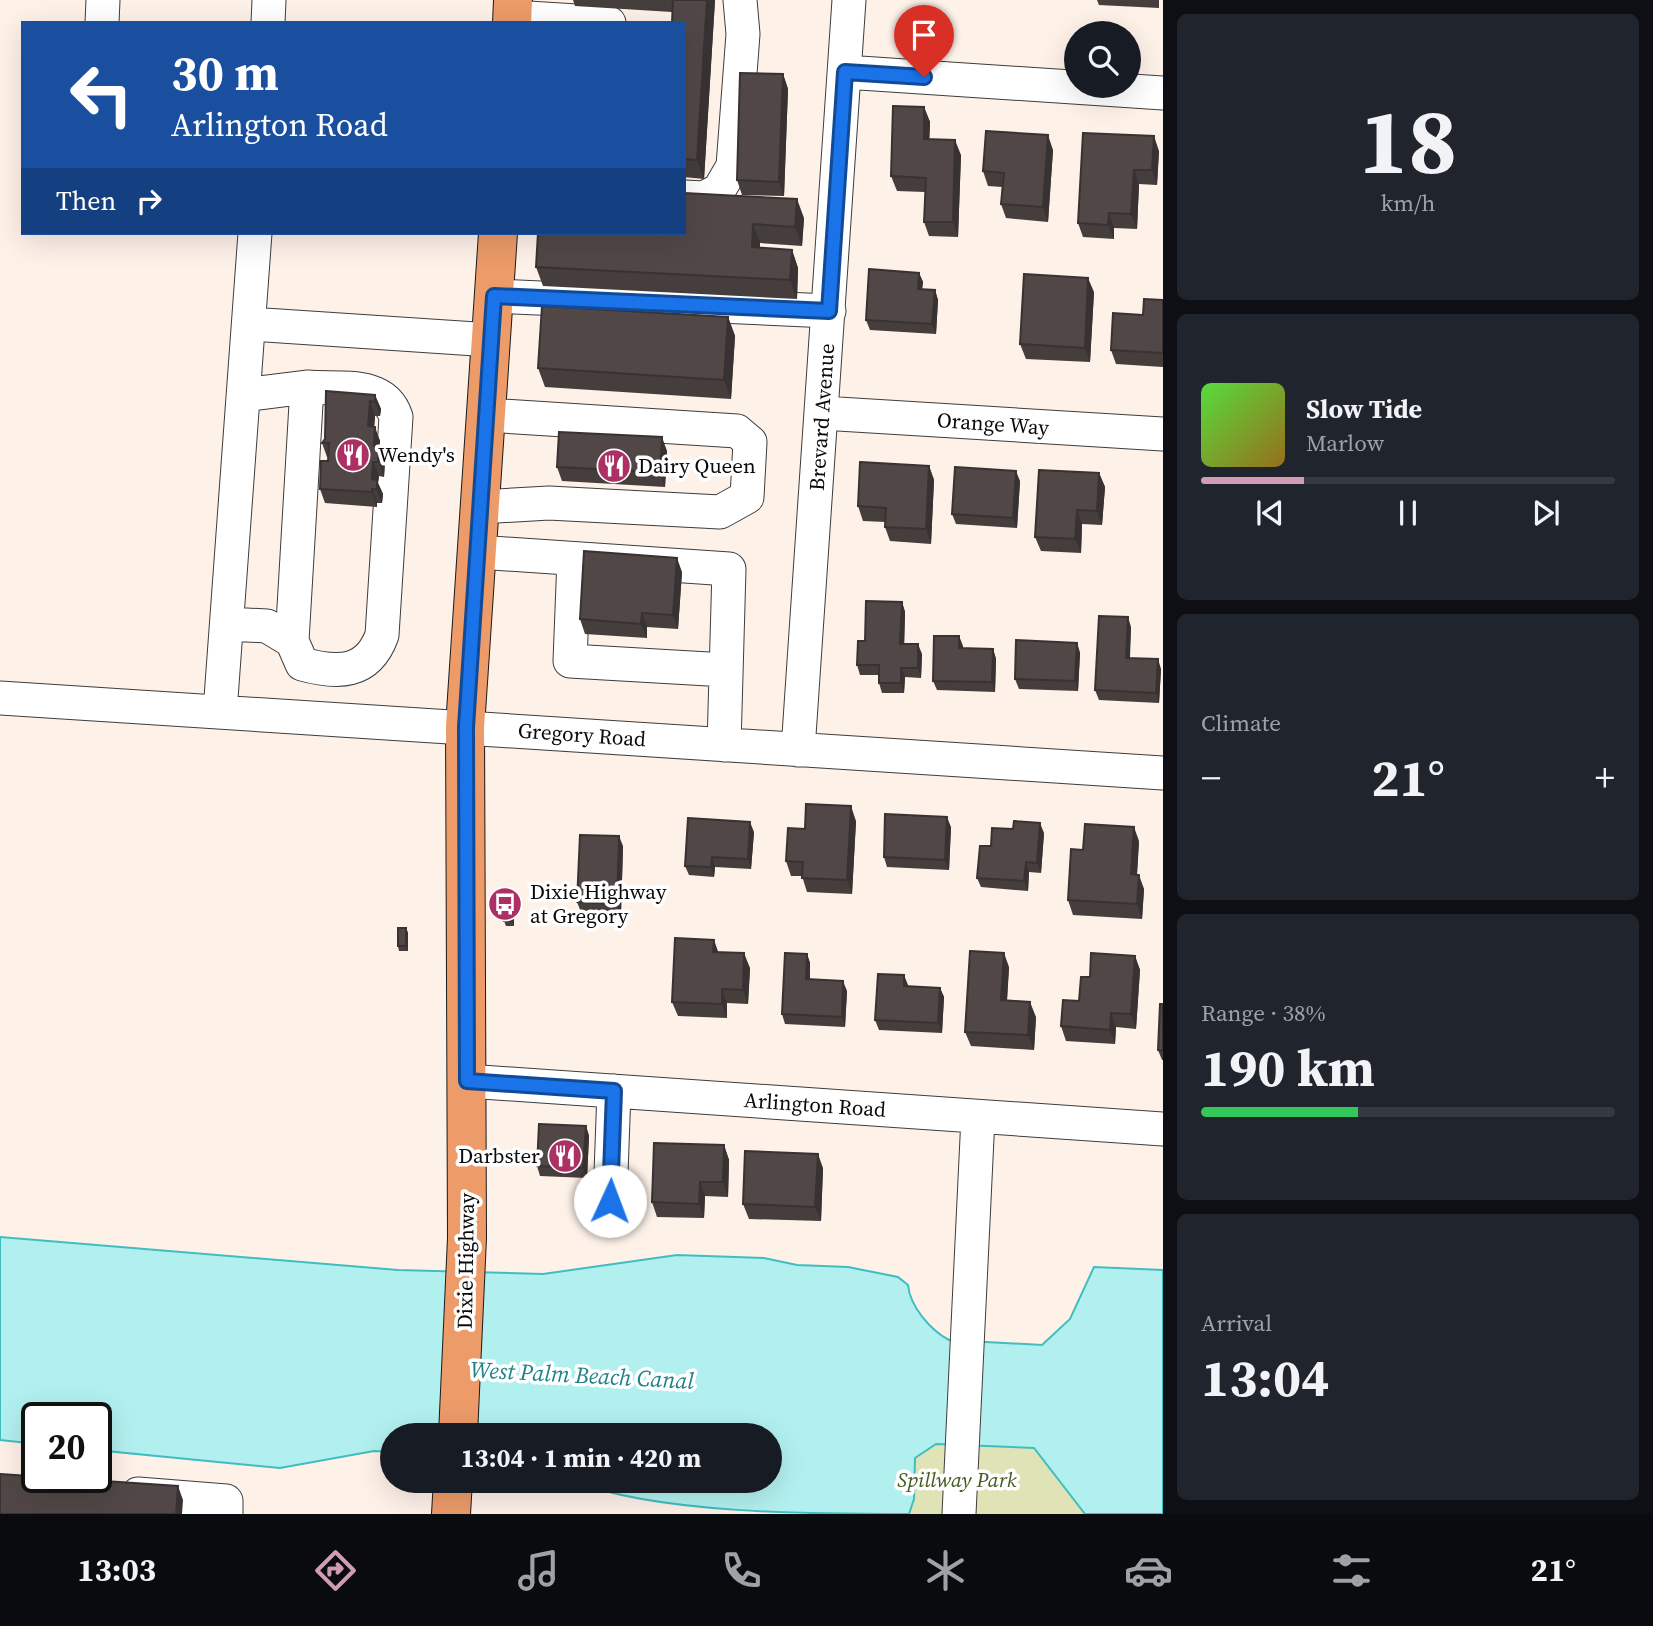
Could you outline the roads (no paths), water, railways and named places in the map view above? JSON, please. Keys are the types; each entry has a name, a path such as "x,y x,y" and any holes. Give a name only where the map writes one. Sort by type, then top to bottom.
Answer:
{"main road":[{"name":"Dixie Highway","path":"459,1423 467,1238 466,727 498,235"}],"street":[{"path":"102,21 103,0"},
{"path":"268,21 269,0"},
{"path":"686,197 704,198 719,190 733,166 743,34 740,0"},
{"name":"Brevard Avenue","path":"798,750 849,0"},
{"path":"512,13 590,21"},
{"path":"845,72 1163,93"},
{"path":"220,712 255,235"},
{"path":"494,296 829,311"},
{"path":"249,324 491,340"},
{"path":"244,395 307,387 372,391 392,404 396,417 382,635 376,650 366,663 349,668 316,668 302,664 292,641 307,387"},
{"name":"Orange Way","path":"822,413 1163,435"},
{"path":"480,507 558,503 720,512 747,497 750,442 737,431 486,415"},
{"path":"478,552 729,569 724,745"},
{"path":"574,559 570,661 726,670"},
{"path":"227,624 267,626 292,641"},
{"name":"Gregory Road","path":"0,698 1163,773"},
{"name":"Arlington Road","path":"467,1081 1163,1129"},
{"path":"610,1201 614,1091"},
{"path":"959,1514 978,1117"},
{"path":"112,1492 226,1501 226,1514"}],"water":[{"name":"West Palm Beach Canal","path":"0,1237 398,1270 543,1274 677,1255 764,1258 797,1265 848,1267 898,1277 908,1285 922,1317 949,1340 1042,1345 1070,1319 1094,1267 1163,1270 1163,1514 1085,1514 1034,1448 936,1444 915,1458 914,1499 909,1514 737,1510 691,1506 613,1493 782,1493 782,1423 380,1423 380,1451 280,1468 112,1452 112,1402 21,1402 21,1442 0,1440"}],"place":[{"name":"Wendy's","path":"353,455"},
{"name":"Dairy Queen","path":"614,466"},
{"name":"Dixie Highway at Gregory","path":"505,904"},
{"name":"Darbster","path":"565,1156"}],"park label":[{"name":"Spillway Park","path":"957,1480"}]}
